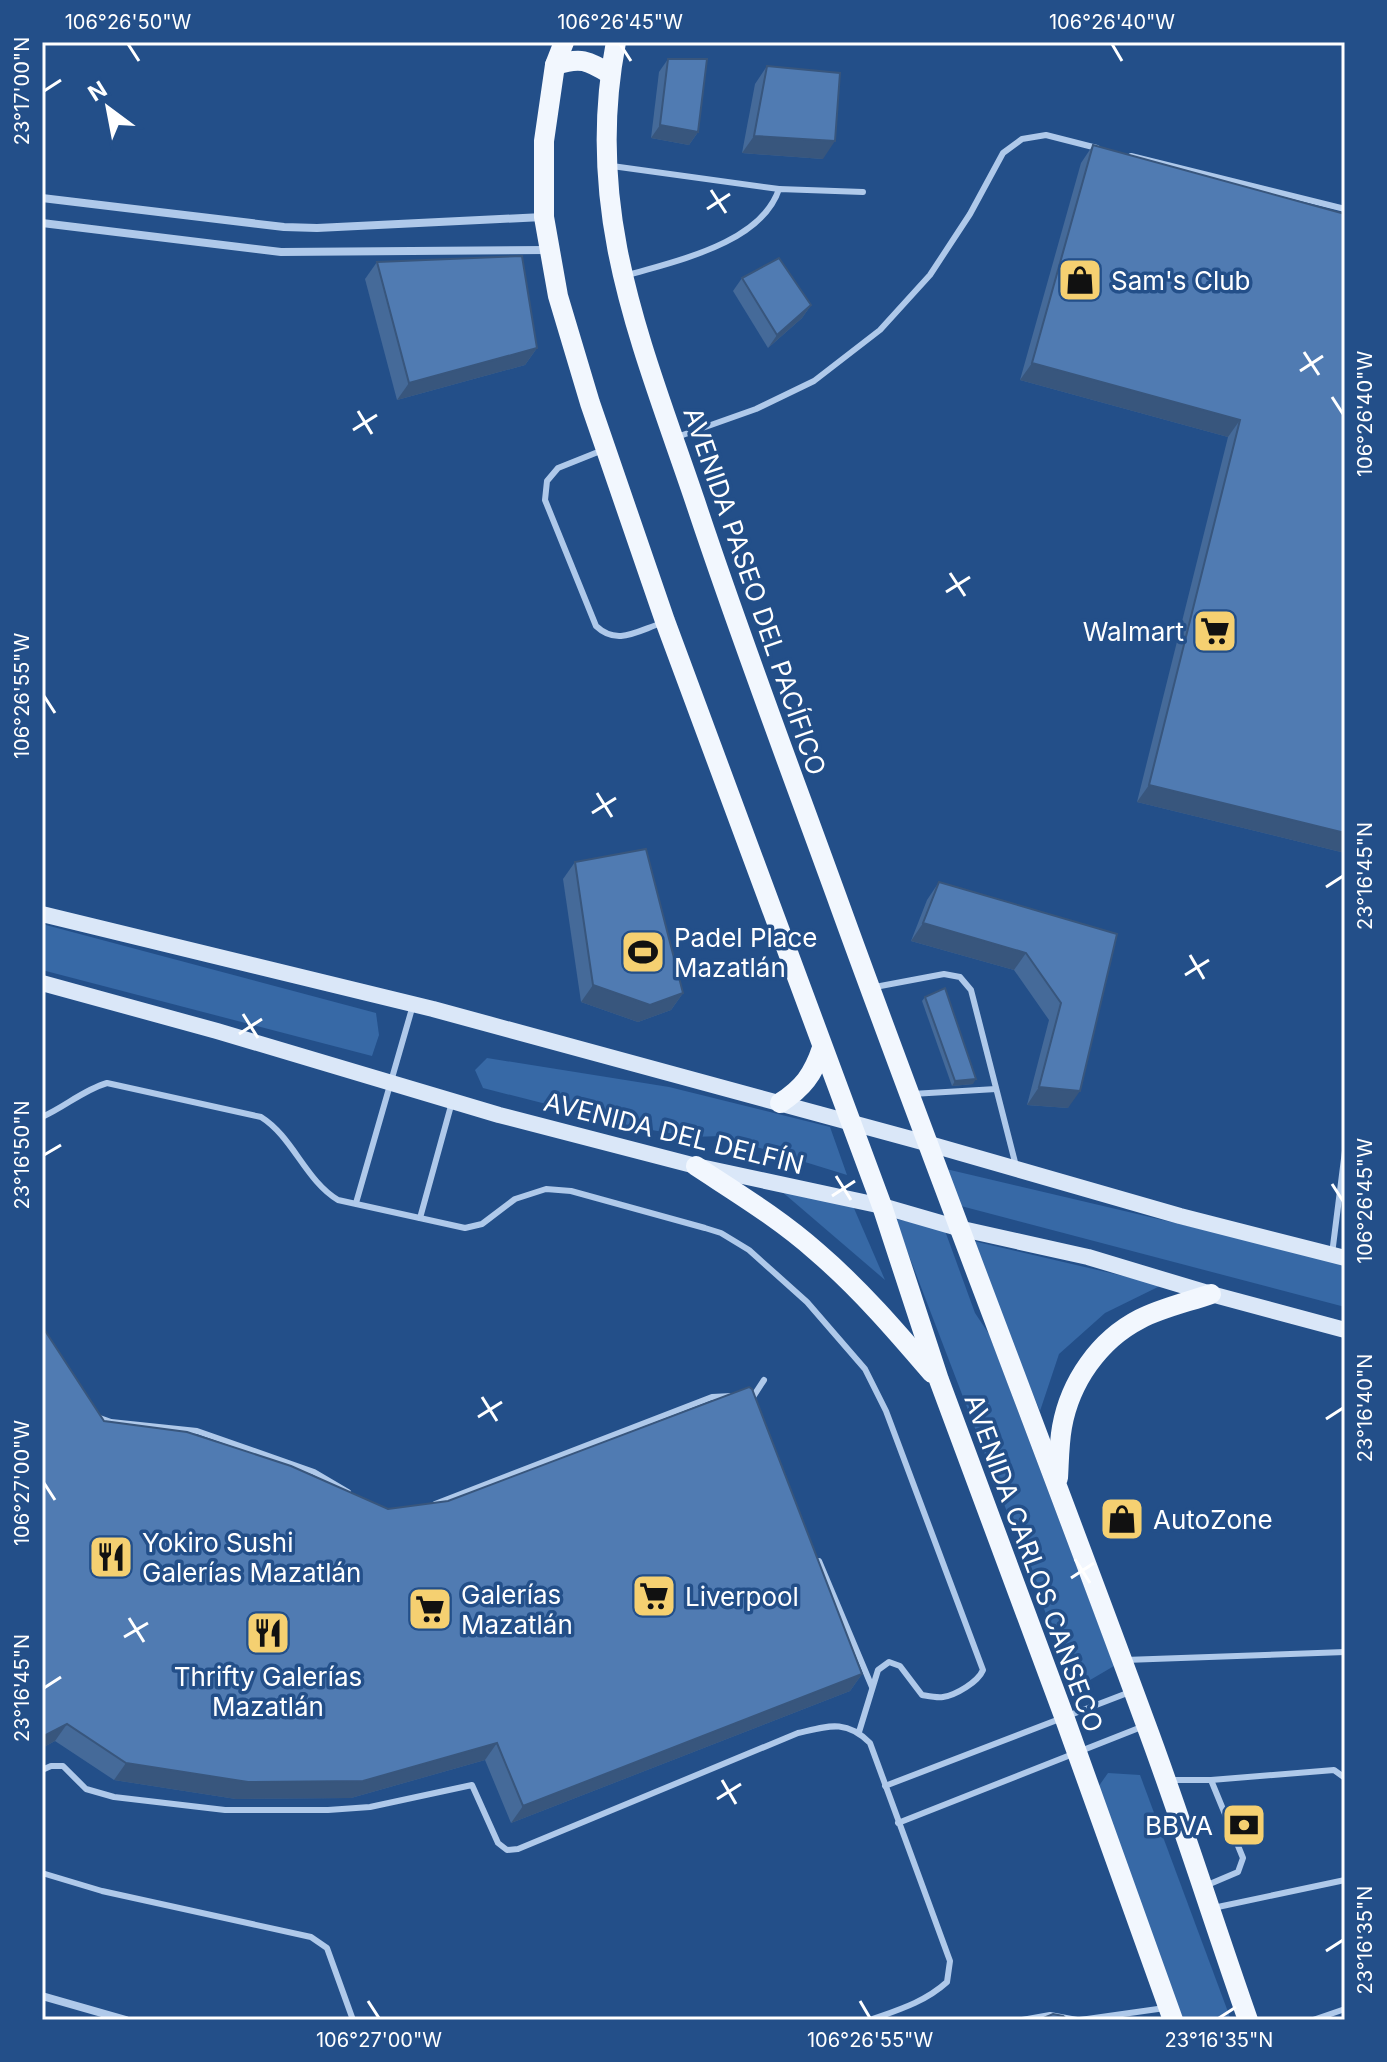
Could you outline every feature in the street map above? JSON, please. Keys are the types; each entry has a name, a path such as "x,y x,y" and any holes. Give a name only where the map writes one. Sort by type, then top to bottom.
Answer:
{"main road":[{"path":"564,42 555,65 544,141 544,217 558,296 665,621 850,1124"},
{"name":"AVENIDA PASEO DEL PACÍFICO","path":"616,42 606,131 610,210 621,277 636,333 728,600 926,1143"},
{"path":"555,65 584,60 610,74"},
{"path":"780,1103 806,1083 814,1072 822,1048"},
{"name":"AVENIDA CARLOS CANSECO","path":"850,1124 882,1206 939,1380 1170,2014"},
{"name":"AVENIDA CARLOS CANSECO","path":"926,1143 1146,1725 1248,2020"},
{"path":"696,1166 767,1212 816,1250 865,1296 939,1380"},
{"path":"1058,1486 1062,1427 1069,1403 1091,1359 1102,1346 1140,1319 1211,1294"}],"street":[{"path":"42,198 284,227 544,217"},
{"path":"42,223 281,252 550,250"},
{"name":"AVENIDA DEL DELFÍN","path":"42,914 413,1005 926,1143 1180,1216 1339,1256"},
{"name":"AVENIDA DEL DELFÍN","path":"42,983 452,1101 696,1166 882,1206 958,1228 1088,1257 1345,1330"},
{"path":"42,1996 126,2020"}],"lane":[{"path":"674,438 756,409 814,381 880,330 930,275 970,214 1003,153 1022,139 1046,135 1106,150"},
{"path":"1121,154 1345,209"},
{"path":"607,165 779,189 863,192"},
{"path":"621,277 687,257 734,238 764,216 779,189"},
{"path":"606,449 558,468 547,481 545,500 596,626 606,636 620,638 665,621"},
{"path":"869,988 944,974 960,977 971,990 1017,1169"},
{"path":"356,1203 413,1005"},
{"path":"42,1117 89,1088 107,1083 261,1117 273,1125 324,1192 338,1200 465,1228 482,1224 515,1199 546,1189 571,1191 721,1233 749,1250 807,1302 865,1369 886,1411 983,1670 974,1682 944,1697 922,1695 900,1666 889,1662 878,1670 859,1732"},
{"path":"909,1095 996,1089"},
{"path":"420,1218 452,1101"},
{"path":"1339,1256 1345,1151"},
{"path":"430,1506 712,1397 732,1396 749,1403 764,1380"},
{"path":"88,1411 111,1422 197,1431 314,1472 360,1501"},
{"path":"814,1551 872,1687"},
{"path":"1122,1660 1345,1652"},
{"path":"885,1786 1133,1691"},
{"path":"42,1770 63,1766 86,1789 114,1797 225,1810 370,1807 455,1786 472,1785 498,1843 507,1850 518,1849 798,1733 830,1725 859,1732 870,1743 950,1961 947,1982 935,1993 910,2006 870,2020"},
{"path":"898,1823 1146,1725"},
{"path":"1165,1781 1334,1770 1345,1778"},
{"path":"1201,1887 1238,1872 1243,1858 1211,1780"},
{"path":"42,1873 102,1891 311,1937 327,1948 353,2020"},
{"path":"1209,1909 1345,1880"},
{"path":"1313,2020 1345,2009"},
{"path":"1022,2020 1050,2015 1079,2020 1170,2014"}],"shaded area":[{"path":"42,924 376,1013 379,1035 372,1056 42,970"},
{"path":"487,1058 669,1087 830,1127 847,1175 721,1136 693,1137 640,1128 483,1088 475,1070"},
{"path":"946,1169 1345,1263 1345,1307 961,1206"},
{"path":"780,1190 853,1206 885,1280"},
{"path":"895,1219 944,1228 975,1313 989,1334 1114,1666 1085,1683 1069,1674"},
{"path":"969,1240 1162,1285 1105,1313 1059,1354 1040,1411"},
{"path":"1108,1773 1140,1775 1231,2020 1177,2020 1096,1790"}],"building":[{"path":"668,59 707,59 698,132 660,125"},
{"path":"767,66 840,73 835,141 754,136"},
{"path":"1093,145 1345,214 1345,833 1149,785 1240,420 1032,363"},
{"path":"522,256 537,348 409,383 377,262"},
{"path":"779,258 811,305 777,335 742,278"},
{"path":"646,849 683,993 650,1005 593,985 575,862"},
{"path":"939,882 1117,934 1080,1091 1039,1087 1061,1003 1026,953 923,923"},
{"path":"945,988 976,1079 955,1081 925,997"},
{"name":"Galerías Mazatlán","path":"42,1326 104,1421 187,1432 291,1466 388,1509 448,1501 749,1387 862,1674 523,1806 497,1743 363,1781 248,1782 126,1763 67,1724 42,1737"},
{"path":"1053,2014 1063,2016 1068,2020 1039,2020"}],"place":[{"name":"Sam's Club","path":"1080,280"},
{"name":"Walmart","path":"1215,631"},
{"name":"Padel Place Mazatlán","path":"643,952"},
{"name":"AutoZone","path":"1122,1519"},
{"name":"Yokiro Sushi Galerías Mazatlán","path":"111,1557"},
{"name":"Liverpool","path":"654,1596"},
{"name":"Galerías Mazatlán","path":"430,1609"},
{"name":"Thrifty Galerías Mazatlán","path":"268,1633"},
{"name":"BBVA","path":"1244,1825"}]}
